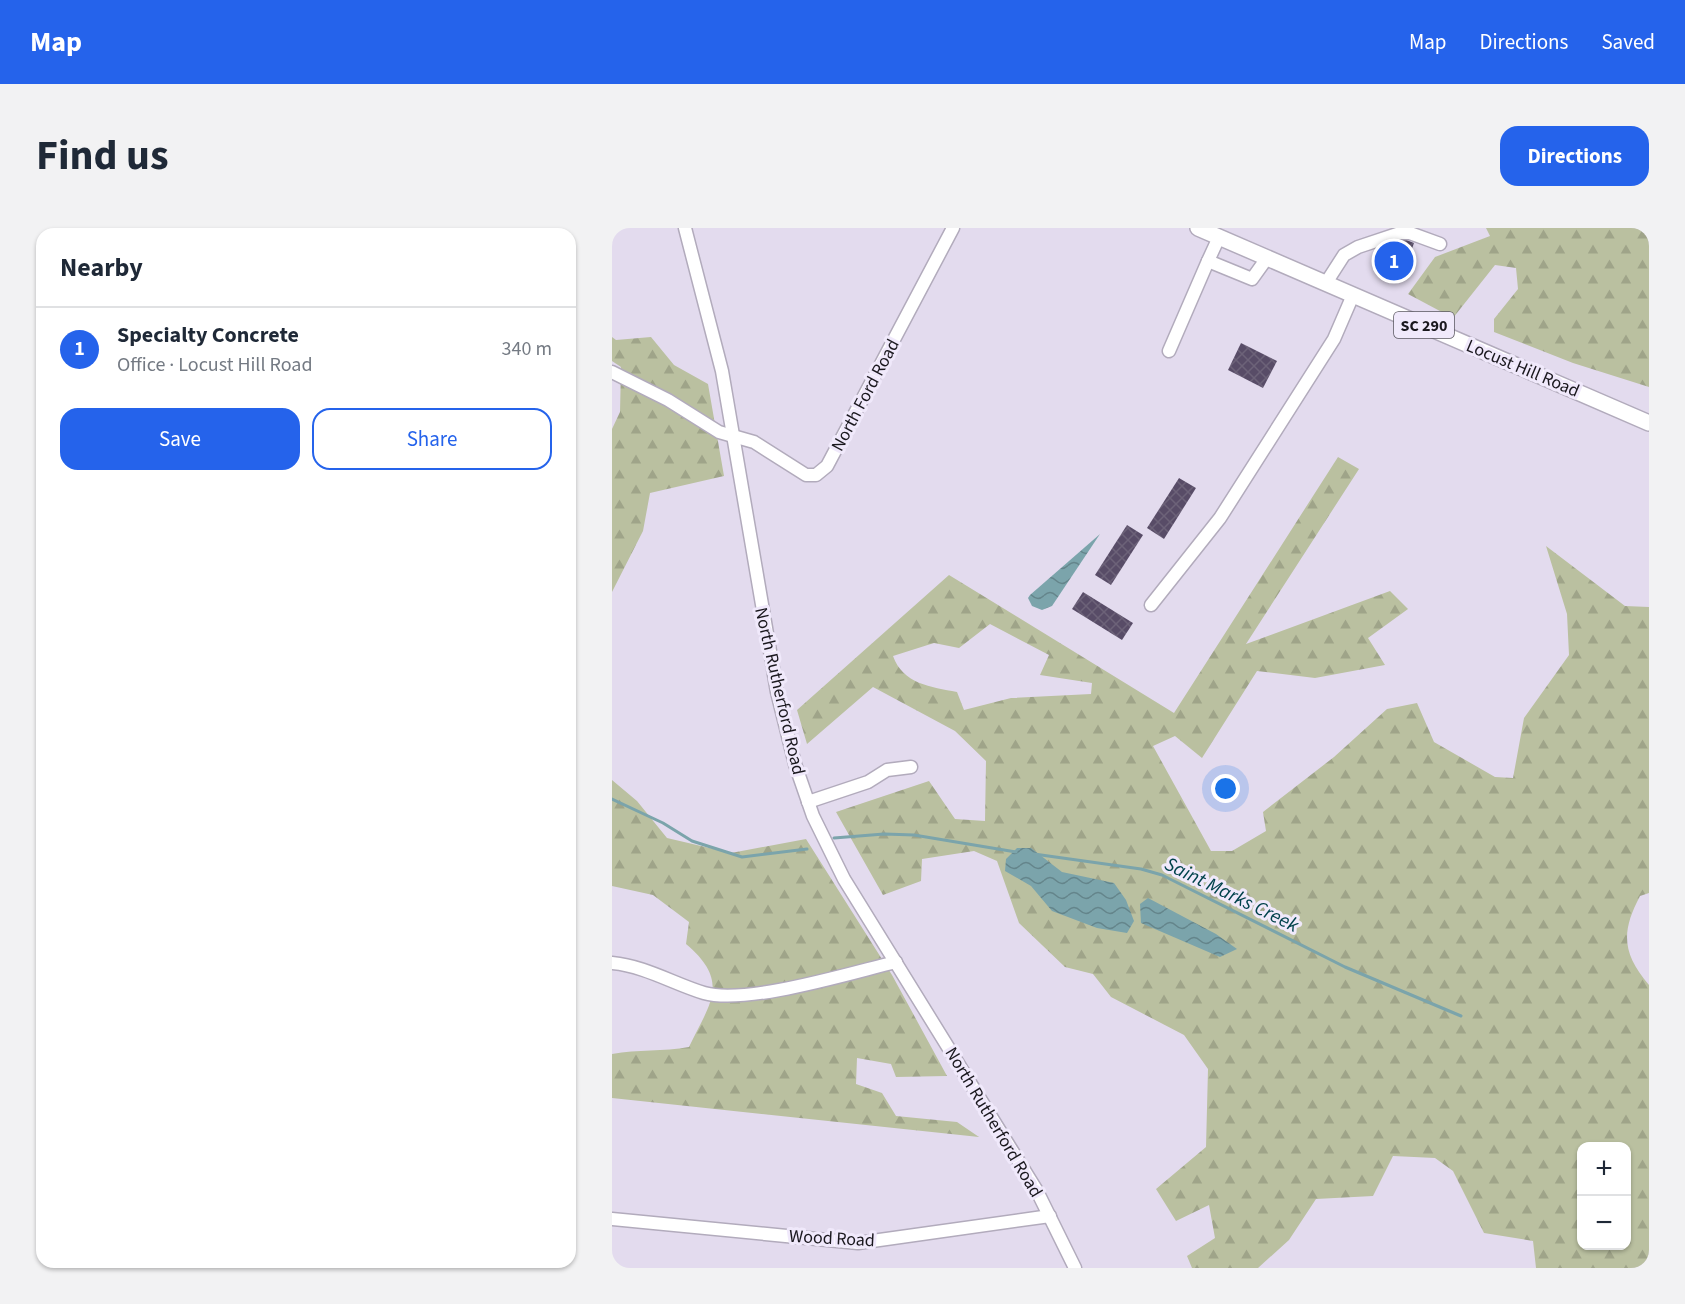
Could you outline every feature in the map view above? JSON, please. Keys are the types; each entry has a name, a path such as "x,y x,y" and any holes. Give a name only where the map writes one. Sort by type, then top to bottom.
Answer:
{"main road":[{"name":"Locust Hill Road","path":"1198,228 1649,423"}],"street":[{"name":"North Rutherford Road","path":"685,228 707,305 734,435 777,693 808,802 844,879 1022,1165 1075,1268"},
{"name":"North Ford Road","path":"612,372 668,400 719,432 754,442 806,475 816,475 825,470 953,228"},
{"path":"1326,283 1344,255 1358,247 1400,233 1410,233 1440,244"},
{"path":"1169,351 1219,237"},
{"path":"1208,261 1252,279 1267,258"},
{"path":"1151,605 1220,518 1334,339 1353,295"},
{"path":"808,802 867,782 887,770 911,766"},
{"path":"612,963 669,978 705,993 726,996 757,993 896,962"},
{"name":"Wood Road","path":"612,1219 858,1243 1050,1216"}],"green space":[{"path":"1486,228 1649,228 1649,387 1573,363 1494,332 1494,319 1518,289 1516,268 1495,265 1453,318 1408,294 1435,257 1490,236"},
{"path":"612,337 616,340 651,337 674,365 708,384 724,476 650,493 643,531 612,592 612,429 620,412 621,367 612,361"},
{"path":"1338,457 1359,469 1246,644 1390,591 1408,609 1368,638 1385,665 1315,678 1257,671 1202,758 1175,736 1153,746 1211,851 1232,851 1266,831 1263,812 1334,757 1387,709 1417,703 1434,742 1495,777 1513,778 1524,718 1569,655 1567,614 1546,546 1625,606 1649,607 1649,893 1640,896 1634,909 1627,932 1627,942 1634,963 1649,985 1649,1268 1536,1268 1533,1241 1484,1233 1453,1171 1435,1158 1393,1156 1373,1196 1316,1199 1289,1240 1258,1268 1192,1268 1187,1256 1215,1238 1209,1205 1176,1221 1156,1189 1206,1147 1208,1069 1184,1035 1111,997 1093,974 1065,967 1019,923 997,861 974,851 922,859 921,881 883,895 836,812 929,781 955,819 985,821 986,761 955,731 873,687 807,744 797,710 949,575 1174,713","holes":["990,624 1049,655 1040,675 1092,683 1091,694 1011,698 964,710 957,692 919,683 904,673 893,656 934,643 959,648"]},
{"path":"612,780 637,801 667,838 731,853 806,839 892,975 947,1076 896,1077 891,1064 857,1058 856,1084 882,1093 896,1116 957,1122 979,1137 612,1098 612,1054 689,1047 709,1005 712,982 700,958 686,944 689,922 653,895 612,886"}],"water":[{"path":"1100,534 1052,606 1042,610 1032,606 1028,598 1030,595"},
{"path":"1017,848 1031,848 1062,872 1114,883 1126,900 1134,921 1127,933 1097,928 1052,911 1031,886 1005,871 1006,859"},
{"path":"1148,898 1216,934 1237,949 1220,957 1141,923 1140,904"}],"building":[{"path":"1399,237 1414,243 1404,271 1384,262 1389,248 1395,250"},
{"path":"1241,343 1277,361 1263,388 1228,370"},
{"path":"1179,478 1196,488 1164,539 1147,528"},
{"path":"1127,525 1143,535 1111,585 1095,575"},
{"path":"1083,592 1133,623 1122,640 1072,609"}],"waterway":[{"name":"Saint Marks Creek","path":"612,799 663,823 692,841 742,857 807,849"},
{"name":"Saint Marks Creek","path":"834,838 884,834 914,835 1016,852"},
{"name":"Saint Marks Creek","path":"1034,854 1141,869 1162,875 1345,967 1461,1016"}],"place":[{"name":"Specialty Concrete","path":"1394,261"}]}
